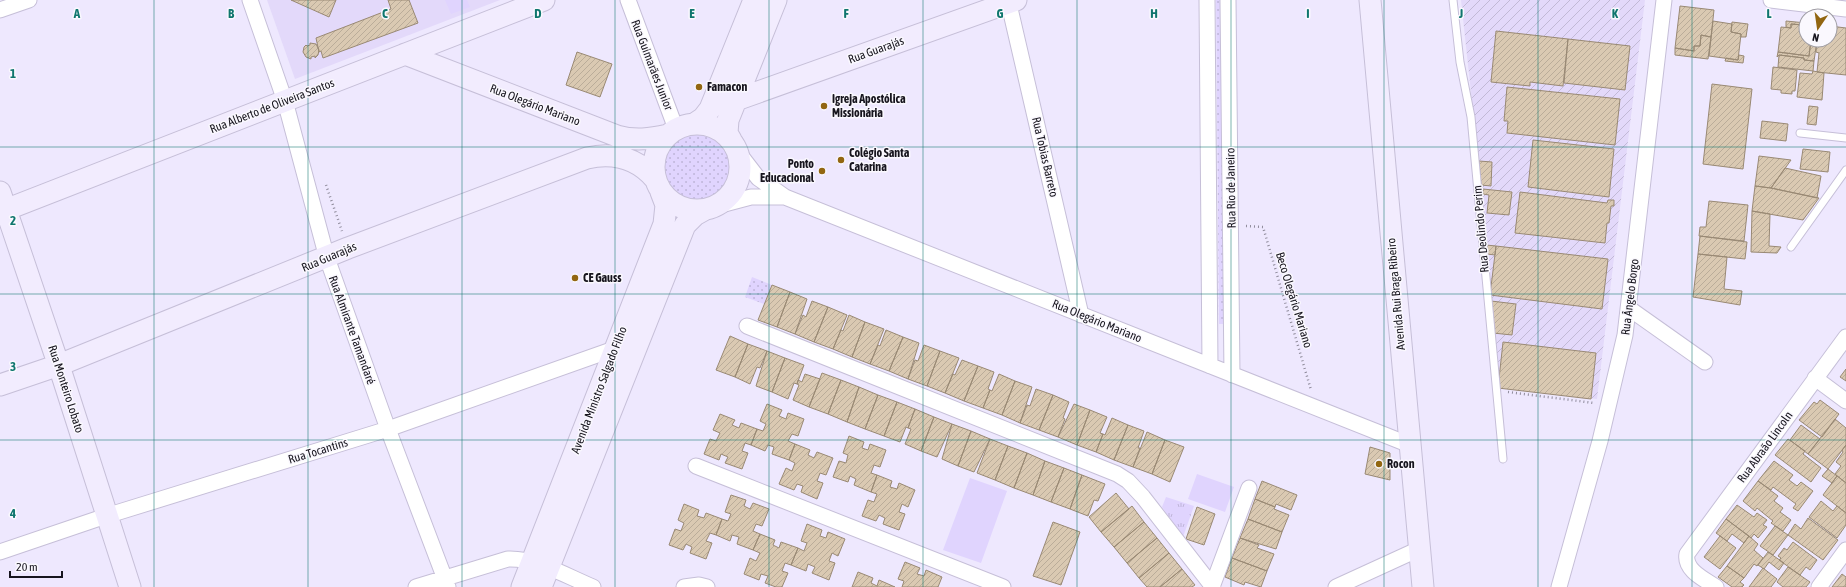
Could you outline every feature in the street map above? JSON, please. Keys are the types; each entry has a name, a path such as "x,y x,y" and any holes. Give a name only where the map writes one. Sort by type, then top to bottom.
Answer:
{"main road":[{"name":"Rua Alberto de Oliveira Santos","path":"2,204 286,101 544,0"},
{"path":"754,0 710,109 703,118 680,130 656,152 654,165 658,185 677,206 690,210 711,208 728,198 739,180 741,166 735,146 727,133 727,124 776,0"},
{"name":"Avenida Rui Braga Ribeiro","path":"1370,0 1423,587"},
{"name":"Rua Guarajás","path":"736,100 1011,1"},
{"name":"Rua Olegário Mariano","path":"405,54 616,136 630,139 650,139 680,130"},
{"path":"578,162 585,154 589,144 589,134 585,124"},
{"path":"680,130 714,128 735,146"},
{"name":"Rua Guarajás","path":"0,385 58,365 327,258 355,245 578,162 600,156 619,156 642,166 658,185"},
{"name":"Avenida Ministro Salgado Filho","path":"522,587 540,572 624,351 665,219 666,205 658,185"},
{"name":"Rua Monteiro Lobato","path":"2,204 58,365 130,587"},
{"name":"Avenida Ministro Salgado Filho","path":"624,351 685,225 695,214 711,208"}],"street":[{"path":"0,10 29,0"},
{"name":"Rua Almirante Tamandaré","path":"250,0 286,101 327,258 388,429 446,582"},
{"name":"Rua Guimarães Junior","path":"628,0 680,130"},
{"name":"Rua Rio de Janeiro","path":"1207,0 1210,366"},
{"name":"Rua Rio de Janeiro","path":"1228,0 1232,375"},
{"name":"Rua Ângelo Borgo","path":"1559,587 1609,404 1626,335 1664,0"},
{"path":"1772,0 1846,9"},
{"name":"Rua Tobias Barreto","path":"1011,1 1081,315"},
{"name":"Rua Olegário Mariano","path":"735,146 758,178 785,197 1410,445"},
{"name":"Rua Olegário Mariano","path":"711,208 751,197 785,197"},
{"path":"1630,309 1705,362"},
{"path":"747,326 1117,474 1128,481 1143,496 1212,587"},
{"name":"Rua Abraão Lincoln","path":"1716,587 1688,565 1686,560 1691,548 1846,337"},
{"name":"Rua Tocantins","path":"0,552 106,516 388,429 624,351"},
{"path":"1816,378 1846,401"},
{"path":"696,466 1003,587"},
{"path":"1212,587 1249,488"},
{"path":"1336,587 1419,549"},
{"path":"1819,587 1846,550"},
{"path":"416,587 446,582 508,559 517,559 540,572 593,587"},
{"path":"684,587 699,585 707,587"}],"lane":[{"name":"Rua Deolindo Perim","path":"1453,0 1460,62 1471,117 1503,459"},
{"path":"1800,133 1846,138"},
{"path":"1791,247 1846,170"}],"path":[{"name":"Beco Olegário Mariano","path":"1231,226 1263,227 1317,408"},
{"path":"1496,390 1609,404"}],"shaded area":[{"path":"267,0 500,0 295,79"},
{"path":"1461,0 1645,0 1597,399 1498,388 1481,185"}],"green space":[{"path":"445,0 467,0 470,7 451,14"},
{"path":"1216,0 1221,0 1224,324 1219,324"},
{"path":"697,130 711,133 723,141 731,153 734,167 731,181 723,193 711,201 697,204 683,201 671,193 663,181 660,167 663,153 671,141 683,133"},
{"path":"752,277 772,285 764,304 745,297"},
{"path":"1197,474 1234,487 1225,512 1188,499"},
{"path":"970,478 1007,491 981,563 943,550"},
{"path":"1166,497 1194,506 1183,537 1162,507"}],"building":[{"path":"291,0 336,0 329,17"},
{"path":"388,0 409,0 418,23 323,58 321,51 319,52 316,38 391,9"},
{"path":"1680,6 1714,10 1711,37 1701,35 1700,46 1694,46 1694,51 1675,48"},
{"path":"1713,21 1732,24 1731,32 1741,34 1738,60 1709,56"},
{"path":"1786,21 1798,22 1798,25 1791,24 1791,28 1786,27"},
{"path":"1732,22 1748,24 1746,37 1741,37 1741,34 1731,32"},
{"path":"1791,24 1798,25 1798,48 1810,48 1809,56 1778,52 1781,27 1791,28"},
{"path":"1838,27 1846,28 1846,75 1817,72 1819,53 1816,52 1816,48 1838,48"},
{"path":"1496,31 1568,39 1563,86 1530,82 1530,86 1491,82"},
{"path":"1701,35 1711,37 1708,59 1675,55 1675,48 1694,51 1694,46 1700,46"},
{"path":"1568,39 1630,46 1625,90 1564,83"},
{"path":"310,43 316,44 319,50 318,55 315,58 315,56 311,57 311,59 306,57 303,52 304,47 306,45 310,45"},
{"path":"1810,48 1816,48 1814,61 1804,60 1804,58 1779,55 1777,57 1778,52 1809,56"},
{"path":"577,52 612,64 600,97 566,85"},
{"path":"1739,55 1744,56 1743,63 1725,61 1726,58 1738,60"},
{"path":"1779,55 1804,58 1804,60 1814,61 1813,71 1778,67"},
{"path":"1773,67 1797,70 1795,91 1792,91 1792,94 1781,93 1781,90 1771,89"},
{"path":"1813,71 1824,73 1822,100 1797,97 1800,73 1812,74"},
{"path":"1712,84 1752,89 1743,169 1703,164"},
{"path":"1507,87 1620,99 1615,145 1507,133 1508,121 1504,121"},
{"path":"1809,106 1818,107 1816,125 1807,124"},
{"path":"1762,121 1788,124 1786,141 1760,138"},
{"path":"1533,140 1614,149 1609,197 1528,187"},
{"path":"1803,149 1830,152 1828,172 1800,169"},
{"path":"1759,156 1791,160 1771,188 1755,186"},
{"path":"1479,161 1492,162 1491,186 1481,185"},
{"path":"1785,168 1821,176 1817,198 1771,188"},
{"path":"1755,186 1819,198 1803,220 1752,211"},
{"path":"1483,189 1512,192 1509,215 1487,213 1489,195 1483,194"},
{"path":"1520,192 1607,203 1608,200 1614,200 1614,206 1611,206 1609,223 1607,223 1605,243 1515,233"},
{"path":"1709,201 1748,205 1744,241 1699,236 1700,227 1706,227"},
{"path":"1752,211 1770,214 1769,246 1781,247 1777,253 1751,252"},
{"path":"1700,236 1747,242 1745,259 1698,254"},
{"path":"1486,245 1496,246 1495,255 1487,254"},
{"path":"1496,246 1608,259 1602,309 1490,295"},
{"path":"1698,254 1727,257 1724,289 1742,291 1740,305 1693,297"},
{"path":"772,285 790,292 777,327 758,320"},
{"path":"790,292 807,299 795,334 777,327"},
{"path":"812,301 828,307 814,342 795,334 803,315 806,317"},
{"path":"1491,301 1516,304 1512,335 1493,333"},
{"path":"828,307 847,315 833,349 814,342"},
{"path":"849,315 865,322 852,357 833,349 841,330 843,331"},
{"path":"865,322 884,329 870,364 852,357"},
{"path":"886,330 903,337 889,371 870,364 878,345 880,346"},
{"path":"730,336 748,344 735,377 716,370"},
{"path":"903,337 919,343 908,379 889,371"},
{"path":"1503,342 1596,353 1591,399 1498,388"},
{"path":"748,344 767,351 760,368 757,367 750,384 735,377"},
{"path":"924,345 940,351 927,386 908,379 915,360 918,361"},
{"path":"767,351 785,358 772,392 756,386"},
{"path":"940,351 959,358 945,393 927,386"},
{"path":"785,358 804,365 797,384 794,383 788,399 772,392"},
{"path":"962,360 978,366 964,401 945,393 953,374 955,375"},
{"path":"978,366 994,372 988,389 990,390 983,408 964,401"},
{"path":"1846,369 1846,381 1840,377"},
{"path":"822,373 841,380 828,414 809,407"},
{"path":"805,374 820,379 809,407 793,400 799,385 797,384 798,380 802,382"},
{"path":"999,374 1015,381 1002,415 983,408 990,390 992,391"},
{"path":"841,380 859,387 847,422 828,414"},
{"path":"1015,381 1032,387 1020,423 1002,415"},
{"path":"859,387 878,395 865,429 847,422"},
{"path":"1036,389 1053,395 1039,430 1020,423 1027,405 1030,406"},
{"path":"878,395 897,402 884,436 865,429"},
{"path":"1053,395 1069,402 1063,418 1065,419 1058,437 1039,430"},
{"path":"1820,400 1839,414 1822,437 1799,420 1814,402 1817,404"},
{"path":"897,402 915,409 908,428 906,427 900,442 884,436"},
{"path":"767,404 782,410 779,416 786,419 788,413 804,419 798,436 792,434 788,441 795,444 789,460 772,454 774,447 768,445 765,451 751,445 757,429 763,431 766,424 760,421"},
{"path":"1074,404 1090,410 1077,445 1058,437"},
{"path":"915,409 934,417 921,451 905,444 911,429 908,428"},
{"path":"1090,410 1107,417 1100,433 1103,434 1096,452 1077,445"},
{"path":"720,414 735,420 732,425 739,428 741,423 757,429 751,445 745,443 742,451 748,453 742,469 725,463 728,457 721,454 719,460 704,454 710,439 716,441 720,433 713,430"},
{"path":"934,417 952,424 937,457 921,451"},
{"path":"1112,418 1128,425 1114,460 1096,452 1103,434 1105,435"},
{"path":"1835,419 1846,428 1846,445 1828,469 1808,454"},
{"path":"952,424 971,431 958,466 942,459"},
{"path":"1128,425 1144,431 1133,467 1114,460"},
{"path":"1801,425 1820,439 1808,454 1790,440"},
{"path":"971,431 990,439 974,472 958,466"},
{"path":"1147,432 1165,440 1152,474 1133,467"},
{"path":"849,436 864,442 862,448 868,450 870,444 886,450 880,467 874,465 871,473 877,475 871,492 854,485 856,479 850,476 848,482 833,477 839,461 846,463 848,455 843,453"},
{"path":"990,439 1008,446 995,480 977,473"},
{"path":"1788,439 1805,451 1803,454 1821,468 1811,482 1775,455"},
{"path":"1165,440 1184,447 1170,482 1152,474"},
{"path":"795,444 810,450 808,455 814,458 817,452 833,458 826,475 820,473 817,481 823,483 817,499 801,492 803,486 797,484 794,490 779,484 786,468 792,471 795,463 789,460"},
{"path":"1846,445 1846,483 1835,474 1841,466 1836,462"},
{"path":"1008,446 1027,453 1014,488 995,480"},
{"name":"Rocon","path":"1370,447 1390,453 1390,480 1365,474"},
{"path":"1027,453 1045,461 1033,495 1014,488"},
{"path":"1045,461 1064,468 1051,502 1033,495"},
{"path":"1774,461 1793,475 1789,480 1797,486 1801,482 1813,491 1798,511 1793,508 1796,504 1773,487 1771,490 1758,481"},
{"path":"1064,468 1082,475 1070,509 1051,502"},
{"path":"1828,469 1837,476 1832,483 1822,476"},
{"path":"877,475 892,481 890,487 897,489 899,483 915,490 908,507 902,504 899,512 905,514 899,530 883,524 885,518 879,515 876,521 862,516 868,500 874,502 877,494 871,492"},
{"path":"1082,475 1105,484 1098,501 1094,500 1088,516 1070,509"},
{"path":"1837,476 1846,483 1846,513 1823,495"},
{"path":"1262,481 1297,495 1291,510 1276,504 1275,507 1255,499"},
{"path":"1758,481 1778,496 1774,501 1783,508 1780,512 1791,520 1783,531 1771,523 1773,521 1757,508 1755,511 1743,501"},
{"path":"1116,493 1129,509 1101,532 1089,517"},
{"path":"731,495 746,500 744,506 750,509 753,503 769,509 762,526 756,524 753,531 760,534 753,550 737,544 739,537 732,535 730,541 716,535 722,519 728,521 731,514 725,512"},
{"path":"1255,499 1275,507 1274,509 1289,515 1282,532 1248,519"},
{"path":"1821,501 1833,511 1837,506 1846,513 1846,525 1837,538 1809,517"},
{"path":"684,504 699,510 697,516 704,518 706,513 722,519 716,535 710,533 706,541 712,543 706,559 690,553 692,547 686,544 683,550 669,545 675,529 681,531 684,523 678,520"},
{"path":"1737,505 1754,517 1757,513 1767,520 1763,525 1767,527 1758,538 1754,534 1751,538 1726,519"},
{"path":"1132,506 1144,522 1114,547 1101,532"},
{"path":"1197,507 1215,514 1204,545 1186,539"},
{"path":"1808,518 1838,540 1823,560 1788,535 1795,524 1801,529"},
{"path":"1248,519 1282,532 1276,549 1240,538"},
{"path":"1726,519 1749,536 1744,543 1732,534 1727,541 1716,533"},
{"path":"1053,522 1080,532 1061,585 1033,576"},
{"path":"1144,522 1157,538 1127,563 1114,547"},
{"path":"807,524 822,530 820,536 826,538 828,532 845,539 838,556 832,553 829,561 835,563 829,580 812,573 815,567 808,564 806,571 791,565 798,548 804,551 807,543 801,541"},
{"path":"1775,526 1788,535 1773,555 1760,546"},
{"path":"760,534 775,540 773,545 779,548 781,542 798,548 791,565 785,563 782,571 788,573 782,587 776,587 765,583 768,576 761,574 759,580 744,574 750,558 756,561 760,553 753,550"},
{"path":"1720,536 1736,548 1720,569 1704,557"},
{"path":"1749,536 1758,544 1754,550 1763,558 1757,566 1754,564 1744,578 1727,566"},
{"path":"1157,538 1169,553 1139,578 1127,563"},
{"path":"1240,538 1259,545 1257,548 1274,554 1267,571 1232,558"},
{"path":"1793,542 1817,560 1810,570 1806,567 1800,575 1779,560 1781,558 1778,556 1784,548 1787,550"},
{"path":"1768,552 1784,563 1779,570 1769,562 1764,569 1758,565"},
{"path":"1169,553 1182,569 1160,587 1147,587 1139,578"},
{"path":"1232,558 1267,571 1261,587 1245,582 1244,585 1225,577"},
{"path":"905,562 920,568 917,574 924,576 926,570 942,577 938,587 902,587 904,581 898,579"},
{"path":"1727,566 1744,578 1740,582 1744,585 1742,587 1732,587 1718,577"},
{"path":"1788,567 1810,582 1806,587 1783,587 1777,582"},
{"path":"1763,568 1777,579 1771,587 1749,587"},
{"path":"1182,569 1195,585 1192,587 1160,587"},
{"path":"858,572 873,578 871,583 877,586 879,580 895,587 852,587"},
{"path":"1842,574 1846,577 1846,587 1832,587"}],"place":[{"name":"Famacon","path":"699,87"},
{"name":"Igreja Apostólica Missionária","path":"824,106"},
{"name":"Colégio Santa Catarina","path":"841,160"},
{"name":"Ponto Educacional","path":"822,171"},
{"name":"CE Gauss","path":"575,278"},
{"name":"Rocon","path":"1379,464"}]}
